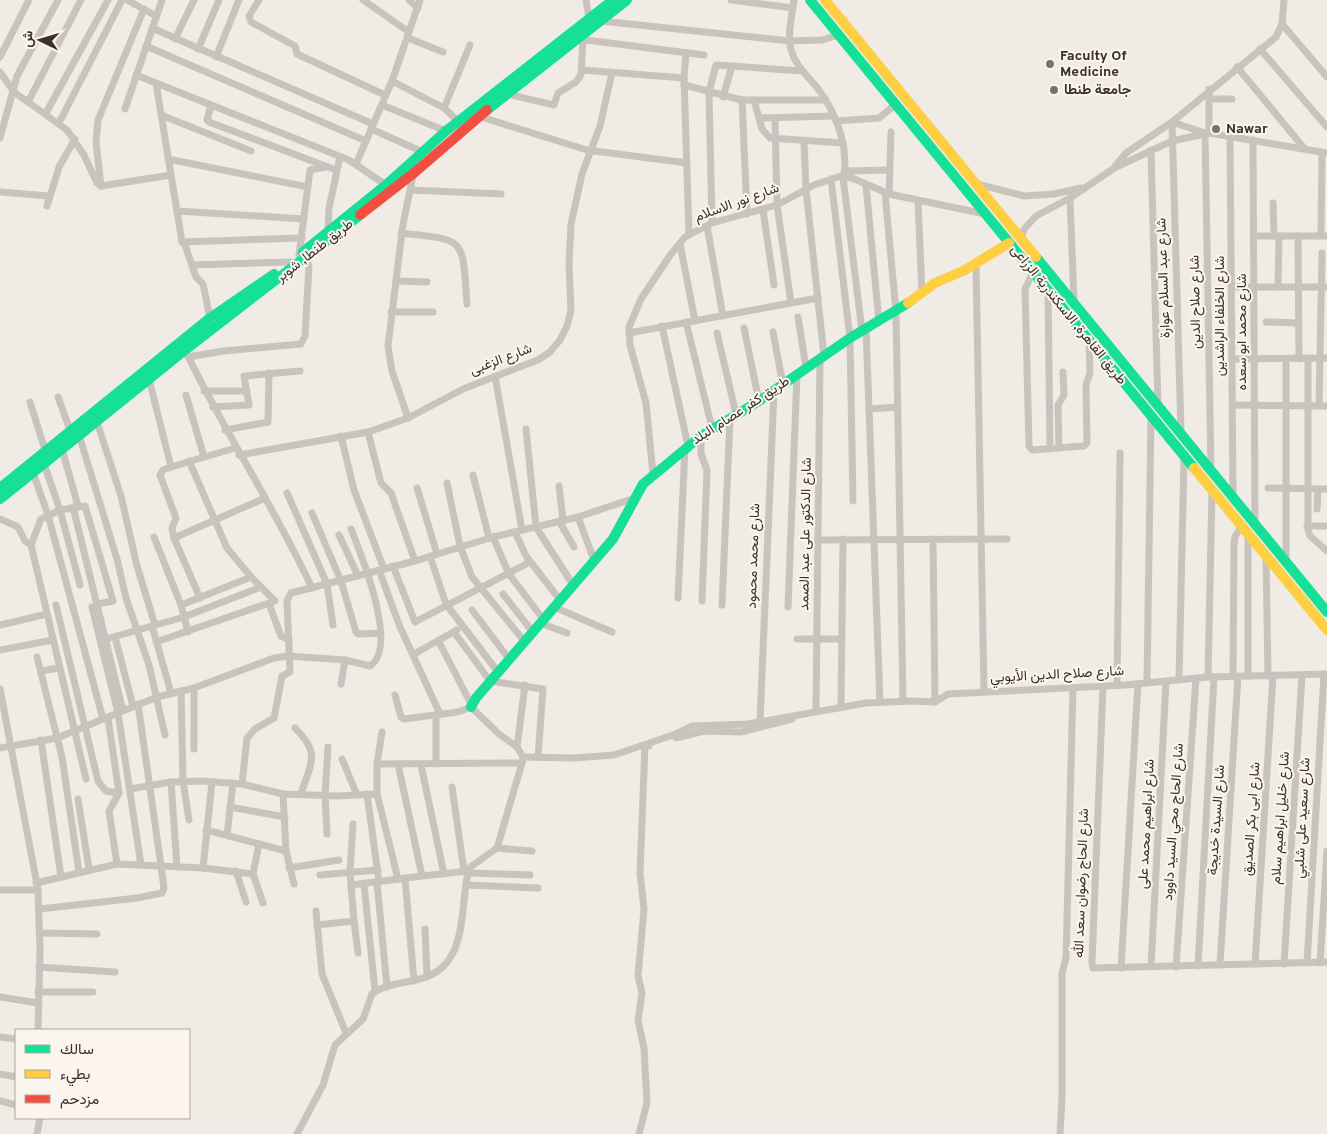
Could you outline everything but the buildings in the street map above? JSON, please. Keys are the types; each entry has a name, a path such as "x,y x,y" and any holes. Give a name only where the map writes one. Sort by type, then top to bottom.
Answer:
{"main road":[{"name":"طريق طنطا, شوبر","path":"0,488 31,468 44,464 97,422 300,257 328,231 386,185 446,131 478,116 581,35 589,18 612,0"},
{"name":"طريق طنطا, شوبر","path":"0,499 31,468 45,450 70,430 185,350 210,318 300,257 414,173 461,124 627,0"},
{"name":"طريق القاهرة, الاسكندرية الزراعى","path":"810,0 855,55 975,183 1327,612"},
{"name":"طريق القاهرة, الاسكندرية الزراعى","path":"825,0 864,47 895,98 1009,243 1151,417 1212,487 1327,630"},
{"path":"855,55 864,47"},
{"name":"طريق كفر عصام البلد","path":"471,705 619,531 643,484 653,474 712,428 759,401 850,338 896,312 935,284 976,264 1009,243"}],"street":[{"path":"0,56 29,0"},
{"path":"0,138 17,76 58,0"},
{"path":"28,102 81,0"},
{"path":"46,113 108,0"},
{"path":"59,123 122,0"},
{"path":"127,0 156,16"},
{"path":"125,108 162,0"},
{"path":"175,40 194,0"},
{"path":"198,49 218,0"},
{"path":"216,57 239,0"},
{"path":"259,0 248,19 295,46 297,54 385,95"},
{"path":"363,0 409,35 443,52"},
{"path":"408,0 418,8"},
{"path":"356,164 392,81 420,0"},
{"path":"578,0 586,1 589,18"},
{"path":"731,0 793,4 790,41 795,59 802,71 826,100 843,143 864,330 869,409 880,702"},
{"path":"1113,169 1126,153 1172,122 1209,89 1276,37 1282,24 1284,0"},
{"path":"101,186 96,142 98,120 144,9"},
{"path":"601,21 790,41 822,40 839,35"},
{"path":"1282,24 1327,77"},
{"path":"152,28 175,40 372,127 419,155 401,233 391,312 389,356 408,418"},
{"path":"507,94 554,106 558,93 576,82 582,70 581,35 704,56"},
{"path":"444,108 470,45"},
{"path":"146,46 366,141"},
{"path":"1260,49 1327,128"},
{"path":"686,53 684,82 690,235"},
{"path":"723,316 709,224 709,92 716,65 802,71"},
{"path":"723,97 732,66"},
{"path":"1237,67 1304,148"},
{"path":"582,70 684,82 723,97 742,100 826,100"},
{"path":"0,72 12,90 59,123 74,139 95,180 101,186"},
{"name":"شارع الزغبى","path":"171,467 204,457 368,432 408,418 463,389 544,356 560,340 567,326 571,310 569,265 571,224 580,182 600,126 612,73"},
{"path":"136,75 356,164 386,185"},
{"path":"392,81 444,108 461,124"},
{"path":"156,83 182,242 196,277 203,284 210,318"},
{"name":"شارع صلاح الدين","path":"1209,89 1207,133 1211,470"},
{"path":"759,118 879,118 895,98"},
{"path":"1209,99 1232,99"},
{"path":"742,100 747,214"},
{"path":"754,100 764,132 775,138 843,143"},
{"path":"211,105 207,120 209,122 336,170"},
{"path":"382,105 446,131"},
{"path":"161,115 252,151"},
{"path":"478,116 591,150 687,163"},
{"path":"775,118 777,205 791,303"},
{"path":"1172,122 1207,133 1324,152 1324,236 1254,236"},
{"name":"شارع عبد السلام عوارة","path":"1172,122 1181,434"},
{"path":"892,132 887,193 896,312 903,701"},
{"path":"1020,239 1032,220 1070,198 1113,169 1172,141 1207,133"},
{"name":"شارع الخلفاء الراشدين","path":"1230,136 1233,496"},
{"path":"47,206 59,167 74,139"},
{"name":"شارع الدكتور على عبد الصمد","path":"804,140 806,189 818,298 822,357 816,711"},
{"name":"شارع محمد ابو سعده","path":"1253,140 1256,524"},
{"path":"1152,150 1158,408"},
{"path":"328,231 329,208 340,157"},
{"path":"168,159 308,187"},
{"path":"300,257 311,169 327,167"},
{"path":"845,174 890,170"},
{"name":"شارع نور الاسلام","path":"653,474 646,403 629,333 636,308 680,244 690,235 709,224 777,205 806,189 845,174 887,193 986,214"},
{"path":"101,186 171,175"},
{"path":"830,179 850,338 853,501"},
{"path":"975,183 1024,196 1054,194 1084,187"},
{"path":"866,185 879,322"},
{"path":"412,190 502,194"},
{"path":"0,192 49,196"},
{"path":"1070,198 1074,306"},
{"path":"918,201 922,293"},
{"path":"1273,203 1278,287"},
{"path":"763,210 774,285"},
{"path":"177,211 304,219"},
{"path":"401,233 445,238 456,244 464,257 467,304"},
{"path":"1298,236 1299,358"},
{"path":"182,242 302,238"},
{"path":"680,244 695,321"},
{"path":"1233,404 1323,406 1324,287 1322,253"},
{"path":"192,265 300,257 309,266 305,336 301,344 224,351 185,350 204,391 237,452 292,545 312,588"},
{"path":"976,264 984,692"},
{"path":"1034,272 1026,289 1030,446 1034,450 1084,446 1088,441 1086,383 1090,373 1089,340"},
{"path":"396,281 428,282"},
{"path":"1232,287 1324,287"},
{"path":"1048,290 1050,449"},
{"path":"629,333 818,298"},
{"path":"391,312 434,312"},
{"path":"798,317 806,368"},
{"path":"686,322 712,428"},
{"path":"1266,322 1299,323"},
{"path":"662,326 687,447 678,598"},
{"path":"744,328 759,401"},
{"path":"773,332 783,384"},
{"path":"716,333 733,416 722,605"},
{"path":"1308,358 1307,526 1310,536 1327,551"},
{"path":"1233,359 1324,358"},
{"path":"1286,359 1286,562"},
{"path":"213,407 249,405 244,376 300,371"},
{"path":"1059,448 1058,404 1064,395 1063,372"},
{"path":"225,430 268,422 269,373"},
{"path":"788,607 797,375"},
{"path":"495,376 519,531 530,562 557,603 612,632"},
{"path":"149,380 171,467 163,470 159,477 176,518 172,528 174,538 200,598"},
{"path":"204,391 247,391"},
{"name":"شارع محمد محمود","path":"760,722 774,391"},
{"path":"186,395 204,457"},
{"path":"58,397 70,430"},
{"path":"30,402 45,450"},
{"path":"869,409 898,407"},
{"path":"1147,683 1151,417"},
{"path":"97,422 121,496 156,642 171,693"},
{"path":"526,430 536,527 572,585"},
{"path":"368,432 381,483 391,493 414,561"},
{"path":"80,435 117,559 126,598 138,630 157,697 165,735"},
{"path":"341,436 354,490 382,569 400,628 414,654 438,714 436,764"},
{"path":"701,436 701,454 707,470 702,601"},
{"path":"62,449 95,606 121,712"},
{"path":"1118,686 1120,453"},
{"path":"1179,680 1184,455"},
{"path":"156,642 269,604 275,600 251,577 227,548 213,520 189,461"},
{"path":"44,464 60,510 80,585"},
{"path":"31,468 48,515 105,719 119,793 109,811 117,864"},
{"path":"473,475 491,537 509,574 542,621 567,633"},
{"path":"447,483 460,546 472,577 524,641"},
{"path":"558,486 561,521 574,547"},
{"path":"1198,966 1211,677 1212,487"},
{"path":"417,488 446,604 498,672"},
{"path":"1268,488 1327,489"},
{"path":"1317,509 1318,489"},
{"path":"287,493 327,584 333,624"},
{"path":"174,538 265,498"},
{"path":"242,784 247,738 255,729 274,718 282,676 290,672 287,601 292,593 414,561 491,537 578,517 635,498"},
{"path":"86,779 31,545 39,522 48,515 75,506 84,506 113,601 95,606"},
{"path":"312,513 341,581 357,633 381,633"},
{"path":"578,517 594,560"},
{"path":"0,519 18,527 26,543 31,545"},
{"path":"1307,526 1327,526"},
{"path":"0,748 12,744 57,738 135,705 157,697 194,688 274,658 288,656 345,660 365,666 373,664 380,648 381,633 369,573 351,529"},
{"path":"1245,529 1248,676"},
{"name":"شارع السيدة خديجة","path":"1220,965 1236,676 1234,544 1235,537 1245,529"},
{"path":"339,535 358,576"},
{"path":"154,537 180,605 188,632"},
{"path":"841,706 843,539"},
{"path":"933,539 934,702"},
{"path":"818,540 1007,539"},
{"name":"شارع ابى بكر الصديق","path":"1255,964 1271,675 1266,556"},
{"path":"393,566 415,622 446,604 530,562"},
{"path":"180,605 251,577"},
{"path":"106,639 184,617 261,587"},
{"path":"503,594 532,632"},
{"path":"269,604 281,636 289,640"},
{"path":"56,605 101,786 106,791 119,793"},
{"path":"95,606 106,639 121,712 140,865"},
{"path":"472,610 509,659"},
{"path":"0,625 47,614"},
{"path":"414,654 439,642 462,627"},
{"path":"454,632 490,681 542,687 544,690 538,757"},
{"path":"40,909 158,895 164,888 150,785 135,705 115,637"},
{"path":"797,639 842,639"},
{"path":"0,650 53,640"},
{"path":"439,642 471,705 499,734 518,747"},
{"path":"37,657 57,738 79,872"},
{"path":"341,684 345,660"},
{"path":"41,671 59,668"},
{"name":"شارع خليل ابراهيم سلام","path":"1284,964 1302,674"},
{"name":"شارع صلاح الدين الأيوبي","path":"377,764 421,765 522,760 538,757 614,755 692,726 741,725 841,706 880,702 934,702 948,694 1118,686 1211,677 1325,674"},
{"name":"شارع سعيد على شلبي","path":"1307,963 1325,674"},
{"name":"شارع الحاج محي السيد داوود","path":"1176,967 1196,679"},
{"name":"شارع ابراهيم محمد على","path":"1151,967 1166,682"},
{"path":"1121,968 1138,684"},
{"path":"467,872 497,848 522,760 518,747 525,685"},
{"name":"شارع الحاج رضوان سعد الله","path":"1103,686 1092,966 1096,969 1324,962"},
{"path":"194,688 194,749"},
{"path":"1060,1134 1062,973 1066,948 1073,688"},
{"path":"0,689 12,744 40,909 38,1029"},
{"path":"181,691 183,781 189,820"},
{"path":"395,695 402,718 438,714 471,705"},
{"name":"شارع صلاح الدين الأيوبي","path":"645,745 650,746 698,732 741,732 790,721 792,716"},
{"path":"295,728 305,737 312,751 312,761 301,794"},
{"path":"382,732 377,764 377,794 401,878 414,981"},
{"path":"41,740 62,877"},
{"path":"639,1134 647,1103 644,1048 638,1020 642,993 638,976 644,909 640,873 645,745"},
{"path":"327,834 325,795 328,748"},
{"path":"342,759 356,795"},
{"path":"398,764 422,876"},
{"path":"421,765 444,874"},
{"path":"130,789 183,781 242,784 283,794 377,794"},
{"path":"170,782 177,868"},
{"path":"203,868 212,782"},
{"path":"227,835 233,783"},
{"path":"297,1134 323,1085 335,1045 363,1019 369,999 376,991 427,977 442,969 452,956 463,915 467,872 452,787"},
{"path":"283,794 286,851 294,884"},
{"path":"367,794 378,870 387,987"},
{"path":"78,799 89,869"},
{"path":"230,807 284,817"},
{"path":"353,824 350,886 358,953"},
{"path":"206,830 286,851"},
{"path":"259,844 253,874 262,903"},
{"path":"497,848 532,851"},
{"path":"1324,962 1327,851"},
{"path":"290,868 339,860"},
{"path":"0,890 37,886 89,869 117,864 203,868 253,874"},
{"path":"320,876 378,870"},
{"path":"236,871 246,902"},
{"path":"350,886 401,878 467,872 530,875"},
{"path":"364,884 376,991"},
{"path":"466,885 538,888"},
{"path":"316,911 322,974 346,1033"},
{"path":"318,926 354,921"},
{"path":"425,929 427,977"},
{"path":"40,933 97,934"},
{"path":"39,967 115,972"},
{"path":"38,992 94,992"},
{"path":"0,997 38,1003"},
{"path":"0,1037 15,1039"},
{"path":"0,1074 15,1076"},
{"path":"0,1101 15,1105"},
{"path":"37,1134 40,1119"}],"traffic: fast":[{"path":"303,252 386,185 446,131 613,0"},
{"path":"487,110 627,0"},
{"path":"810,0 1194,468"},
{"path":"0,499 185,350 360,215"},
{"path":"1036,257 1327,612"},
{"path":"0,488 210,318 274,274"},
{"path":"471,707 476,698 613,539 643,484 701,436 759,401 850,338 908,303"}],"traffic: slow":[{"path":"825,0 1036,257"},
{"path":"908,303 935,283 965,270 1009,243"},
{"path":"1194,468 1327,630"}],"traffic: jam":[{"path":"360,215 414,173 487,110"}],"place":[{"name":"Faculty Of Medicine","path":"1050,64"},
{"name":"جامعة طنطا","path":"1054,90"},
{"name":"Nawar","path":"1216,129"}]}
